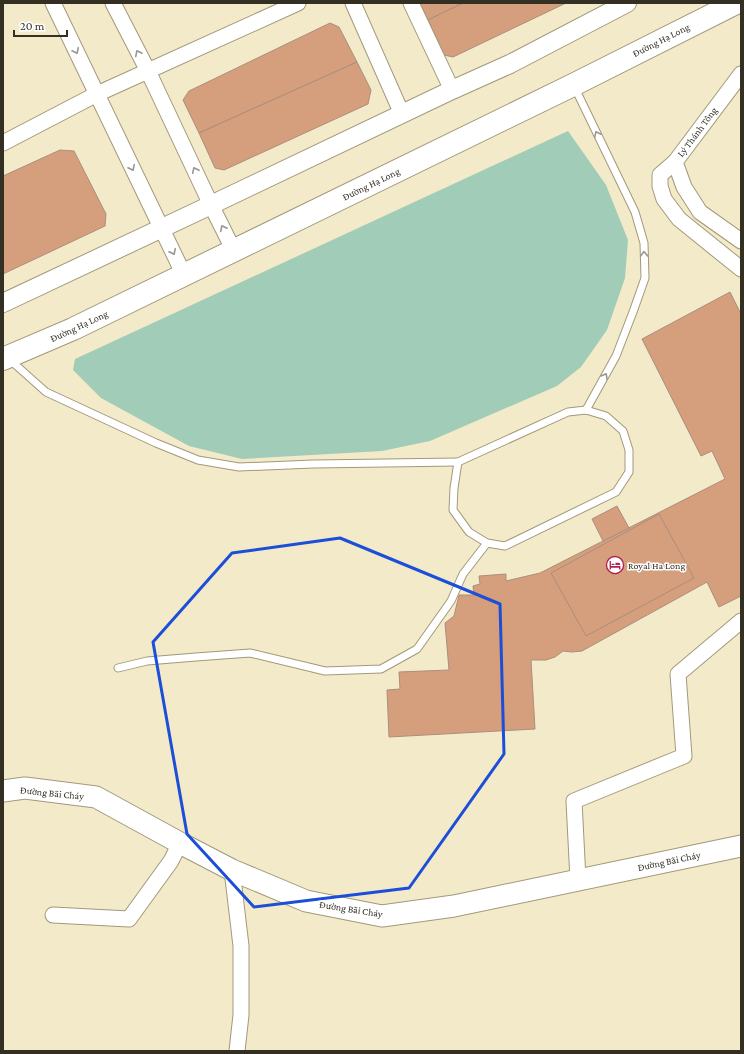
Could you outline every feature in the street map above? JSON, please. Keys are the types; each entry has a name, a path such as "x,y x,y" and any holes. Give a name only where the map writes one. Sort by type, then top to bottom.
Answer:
{"main road":[{"name":"Đường Hạ Long","path":"5,358 73,330 573,85 736,3"},
{"name":"Đường Bãi Cháy","path":"3,791 25,788 96,797 232,870 306,901 382,916 454,906 741,846"}],"street":[{"path":"54,3 184,275"},
{"path":"113,3 148,71 234,251"},
{"path":"3,143 97,94 298,3"},
{"path":"353,3 402,114"},
{"path":"411,3 452,90"},
{"path":"3,303 452,90 510,64 627,3"},
{"name":"Lý Thánh Tông","path":"741,74 675,162 684,187 700,212 741,241"},
{"path":"675,162 660,175 660,186 664,199 679,219 741,269"},
{"path":"578,880 574,801 684,756 678,674 741,621"},
{"path":"53,915 129,919 171,861 180,843"},
{"path":"232,870 241,946 241,1015 237,1051"}],"lane":[{"path":"573,85 635,212 644,243 645,278 616,356 586,410"},
{"path":"5,358 46,392 150,440 198,460 238,467 458,462 568,412 586,410 606,416 623,431 629,450 629,472 616,492 505,546 487,544 469,532 453,510 454,488 458,462"},
{"path":"118,668 146,661 250,653 325,670 381,669 417,649 451,600 462,574 487,544"}],"highlighted area":[{"path":"340,538 500,604 504,754 409,888 254,907 187,834 153,642 232,553"}],"green space":[{"path":"568,131 606,185 628,240 625,278 607,330 581,367 557,386 430,441 382,451 242,459 189,446 101,398 73,370 75,359"}],"building":[{"path":"419,3 463,3 428,20"},
{"path":"463,3 566,3 453,57 444,55 428,20"},
{"path":"330,23 339,27 357,62 199,133 183,100 189,91"},
{"path":"357,62 371,90 368,104 224,170 215,168 199,133"},
{"path":"60,150 74,151 106,214 105,226 3,274 3,176"},
{"path":"730,292 741,314 741,596 719,607 707,582 582,651 563,651 555,657 546,660 531,660 535,729 389,737 387,690 400,689 399,672 449,670 445,623 454,616 459,595 474,595 473,586 480,584 479,576 506,574 506,581 540,573 725,479 712,451 701,456 642,339"},
{"path":"617,506 629,528 603,541 592,519"},
{"path":"659,514 694,578 586,636 551,573"}],"place":[{"name":"Royal Ha Long","path":"615,565"}]}
